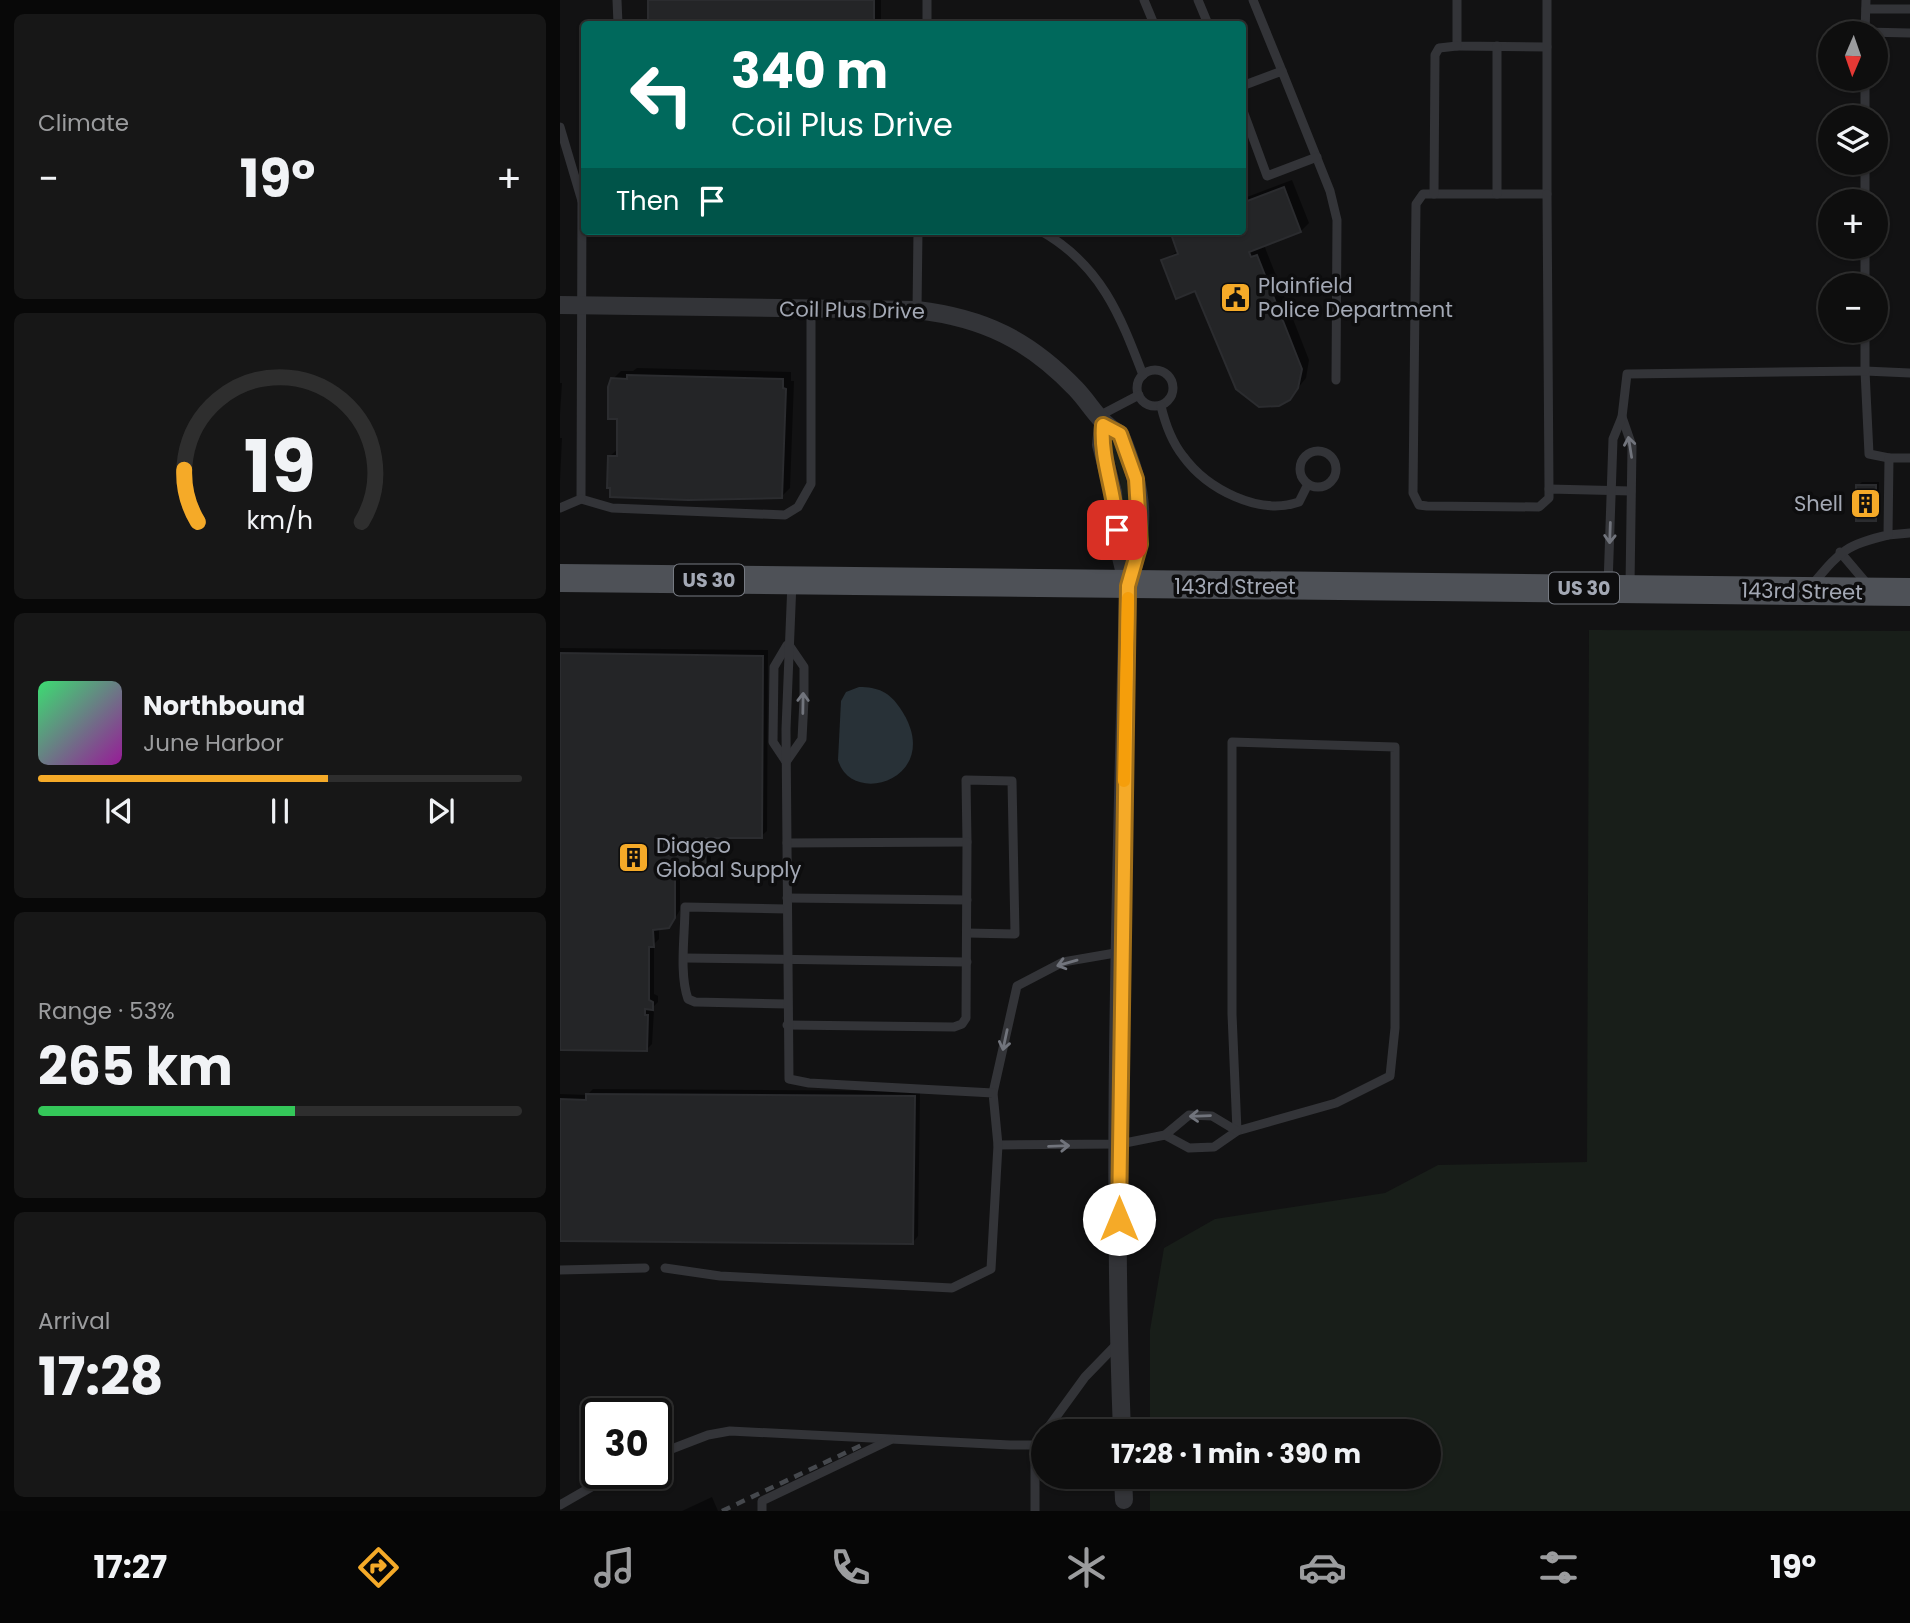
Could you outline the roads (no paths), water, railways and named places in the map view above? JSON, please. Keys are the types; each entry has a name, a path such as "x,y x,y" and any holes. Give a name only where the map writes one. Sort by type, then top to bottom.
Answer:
{"main road":[{"name":"143rd Street","path":"560,578 1128,586 1910,592"}],"street":[{"name":"Coil Plus Drive","path":"560,305 917,310 966,317 1002,331 1046,358 1078,392 1100,421 1120,434 1136,479 1140,544 1128,586"},
{"name":"Coil Plus Drive","path":"1100,421 1101,444 1113,492 1118,545 1128,586 1121,952 1118,1343 1121,1419"}],"lane":[{"path":"617,0 618,21"},
{"path":"927,0 927,21"},
{"path":"1144,0 1153,21"},
{"path":"1198,0 1207,21"},
{"path":"1253,0 1317,157 1337,220 1336,380"},
{"path":"1457,0 1457,46"},
{"path":"1547,0 1549,498 1539,507 1427,506 1414,500 1416,204 1423,194 1547,194"},
{"path":"1866,5 1910,9"},
{"path":"1888,33 1910,33"},
{"path":"1497,46 1497,194"},
{"path":"1434,194 1435,55 1439,48 1547,47"},
{"path":"1246,84 1282,71"},
{"path":"1246,119 1267,176 1317,157"},
{"path":"560,127 581,194"},
{"path":"581,499 582,235"},
{"path":"917,310 918,235"},
{"path":"1046,235 1078,258 1101,284 1127,329 1143,375"},
{"path":"560,508 581,499 612,508 785,515 798,507 811,484 811,308"},
{"path":"1865,343 1869,454 1910,458"},
{"path":"1159,370 1172,382 1171,399 1161,406 1149,405 1139,395 1137,386 1143,375 1159,370"},
{"path":"1619,589 1611,491 1613,439 1622,418 1627,373 1910,373"},
{"path":"1100,421 1139,395"},
{"path":"1161,406 1183,457 1224,491 1265,505 1289,505 1299,502 1308,484"},
{"path":"1619,589 1632,491 1632,446 1622,418"},
{"path":"1313,451 1331,455 1336,466 1334,479 1325,486 1308,484 1300,470 1303,458 1313,451"},
{"path":"1888,535 1889,458"},
{"path":"1549,489 1632,491"},
{"path":"1808,590 1840,551 1857,542 1910,533"},
{"path":"1840,551 1873,592"},
{"path":"792,581 786,762 789,1079 808,1083 993,1093"},
{"path":"786,762 773,742 774,667 788,644"},
{"path":"786,762 802,739 804,667 788,644"},
{"path":"1165,1135 1189,1148 1214,1147 1237,1130 1336,1103 1390,1076 1395,1028 1395,747 1232,742 1232,1014 1237,1130"},
{"path":"787,1026 958,1026 966,1018 966,780 1012,781 1015,934 967,933"},
{"path":"787,843 967,842"},
{"path":"787,898 967,900"},
{"path":"787,909 685,907 685,991 688,999 695,1002 787,1004"},
{"path":"665,1268 720,1276 952,1289 990,1269 998,1146 993,1093 1017,986 1063,962 1121,952"},
{"path":"685,958 967,962"},
{"path":"998,1146 1120,1144 1165,1135 1189,1115 1212,1116 1237,1130"},
{"path":"560,1270 645,1268"},
{"path":"1054,1419 1085,1377 1118,1343"},
{"path":"672,1449 708,1435 730,1431 1031,1445"},
{"path":"762,1511 762,1501 893,1439"},
{"path":"560,1505 588,1489"},
{"path":"1035,1489 1035,1511"}],"railway":[{"path":"722,1511 862,1445"}],"place":[{"name":"Plainfield Police Department","path":"1235,297"},
{"name":"Shell","path":"1866,503"},
{"name":"Diageo Global Supply","path":"633,857"}]}
